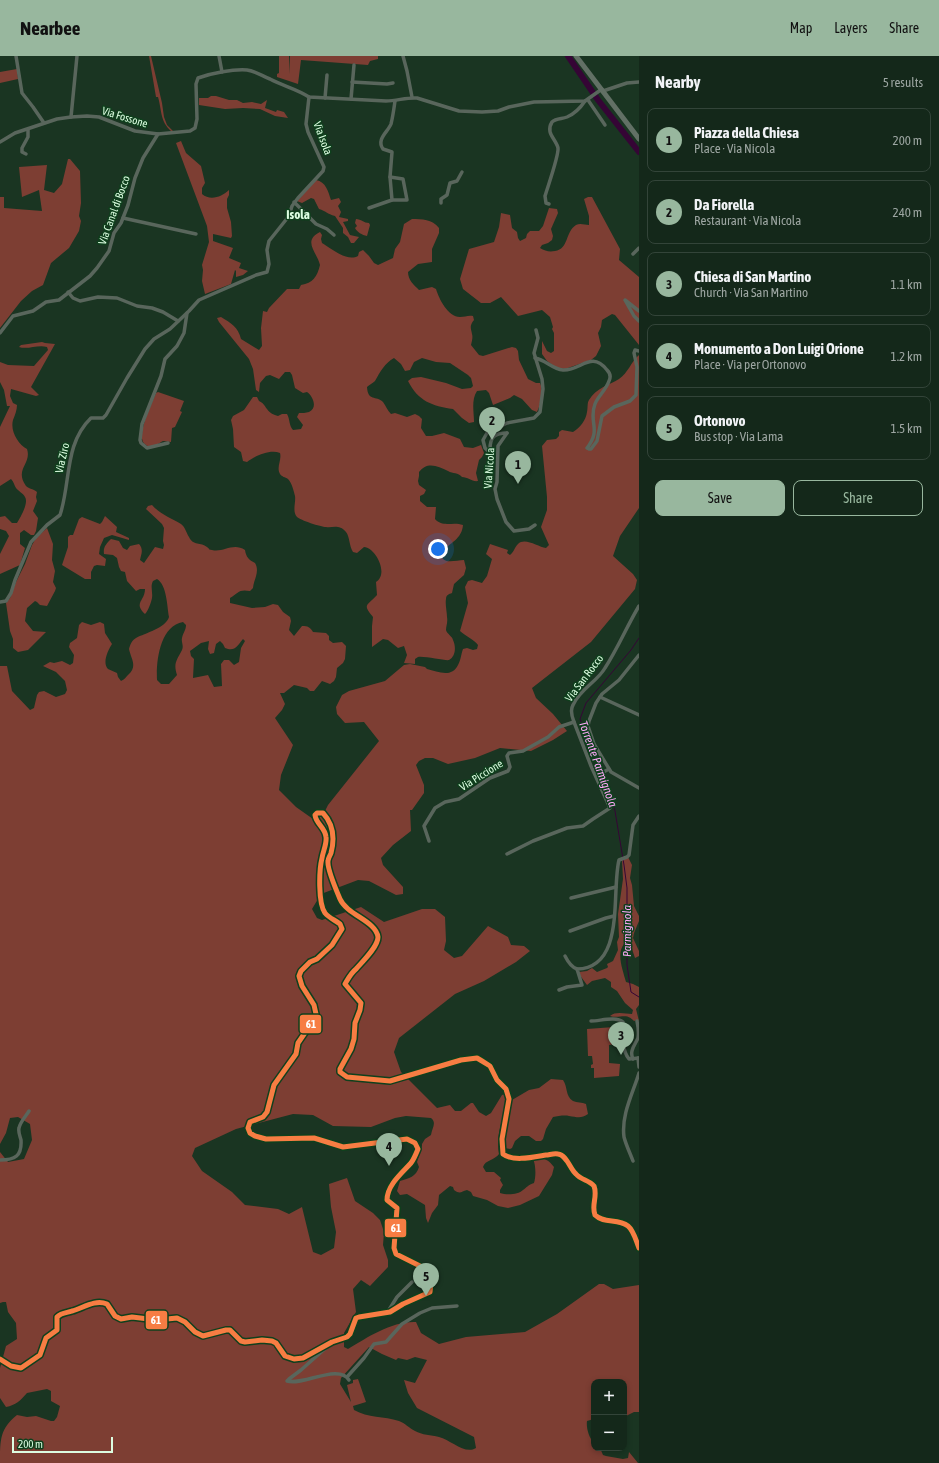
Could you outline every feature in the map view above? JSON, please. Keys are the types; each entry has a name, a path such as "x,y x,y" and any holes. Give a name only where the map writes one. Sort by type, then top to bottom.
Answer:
{"street":[{"path":"16,56 22,93 44,123"},
{"path":"71,116 77,56"},
{"path":"219,56 222,72"},
{"path":"403,56 412,97"},
{"path":"576,56 639,139"},
{"path":"351,99 354,65"},
{"name":"Via Fossone","path":"0,142 15,133 71,116 99,117 140,133 158,134 193,130 197,119 196,81 198,78 222,72 252,71 270,80 299,90 309,97"},
{"path":"325,98 327,75"},
{"path":"352,82 393,83"},
{"path":"549,204 546,203 545,196 558,152 557,144 552,138 550,131 552,122 566,117 577,110 601,90 628,83 639,82"},
{"path":"309,97 396,101 412,97 424,99 459,111 482,112 498,111 509,106 534,102 586,101"},
{"name":"Via Isola","path":"178,321 205,296 267,272 269,264 267,250 269,241 289,216 294,202 323,171 324,167 308,132 306,124 309,97"},
{"path":"392,200 390,177 392,152 383,150 381,143 383,135 390,125 396,101"},
{"path":"586,101 605,125"},
{"path":"575,102 577,110"},
{"path":"26,154 22,152 22,148 28,137 28,130"},
{"name":"Via Canal di Bocco","path":"0,333 13,316 33,311 46,302 59,300 90,276 109,252 114,233 122,218 143,158 158,134"},
{"path":"441,203 440,200 447,195 450,184 457,181 462,172"},
{"path":"370,208 392,200 407,200 402,179 390,177"},
{"path":"294,202 316,224 327,229 334,235"},
{"path":"122,218 196,234"},
{"path":"633,254 639,248"},
{"path":"68,292 73,298 80,301 98,297 116,298 137,306 152,308 178,321"},
{"path":"639,311 627,300 625,300 634,316 639,321"},
{"path":"168,443 147,448 141,443 140,436 142,424 161,376 165,359 177,346 184,333 187,313"},
{"name":"Via Ziro","path":"0,602 6,601 10,596 31,542 47,525 60,515 73,449 77,437 91,418 103,418 106,415 145,348 154,339 170,329 178,321"},
{"path":"536,330 538,338 534,353 535,358 561,370 568,370 586,362 595,361 601,364 609,373 610,379 608,384 594,407 595,436 587,448 589,449 591,449 597,441 602,416 614,407 634,399 636,391 637,367 634,353 635,350 639,351"},
{"name":"Via Nicola","path":"535,358 542,379 543,389 540,412 534,418 507,423 488,432 482,442 485,448 489,450 492,437 505,433 507,434 498,446 497,482 495,489 497,499 506,522 514,531 529,529 535,525"},
{"name":"Via San Rocco","path":"507,854 533,841 567,828 583,826 610,808 572,718 572,706 583,691 596,680 605,669 639,606"},
{"path":"639,655 619,680 600,697 589,720 588,726 594,744 608,770 639,788"},
{"path":"600,697 639,715"},
{"name":"Via Piccione","path":"429,841 424,826 435,808 446,802 458,799 490,778 508,771 510,767 507,756 509,753 523,751 548,737 559,727 574,722"},
{"path":"597,775 608,770"},
{"path":"0,1359 14,1368 21,1368 28,1364 40,1355 46,1338 57,1330 57,1317 59,1314 98,1303 107,1304 115,1316 121,1319 132,1317 157,1320 177,1318 185,1322 203,1336 230,1330 241,1341 272,1341 276,1343 285,1356 294,1359 303,1358 350,1334 356,1318 387,1313 430,1292 430,1271 396,1254 394,1248 397,1208 387,1200 387,1195 392,1186 416,1155 418,1149 415,1143 407,1139 343,1147 314,1138 266,1139 250,1133 248,1128 250,1122 263,1117 267,1112 274,1085 296,1054 298,1043 316,1014 314,1005 302,986 299,976 300,971 310,962 317,959 332,945 342,929 340,924 327,915 320,900 320,869 326,836 324,829 316,821 315,815 317,813 323,813 332,828 334,840 327,862 341,901 346,908 373,926 378,938 377,943 363,962 355,969 345,984 361,1003 355,1023 354,1039 340,1072 347,1077 390,1081 462,1060 477,1058 490,1066 497,1080 506,1089 509,1098 502,1139 503,1154 511,1158 537,1157 557,1153 566,1158 575,1174 592,1183 594,1186 596,1195 593,1207 595,1215 600,1219 623,1223 628,1226 633,1232 639,1248"},
{"path":"566,956 569,963 577,969 589,968 605,954 611,939 614,916 616,870 620,860 627,857 633,825 639,816"},
{"path":"571,898 616,887"},
{"path":"570,931 614,916"},
{"path":"559,990 567,987 582,985 577,969"},
{"path":"591,1021 620,1019 623,1022 624,1050 629,1059 639,1058 639,1067"},
{"path":"633,1059 631,1055 632,1048 638,1038 637,1021"},
{"path":"633,1161 624,1135 625,1120 627,1106 639,1073"},
{"path":"0,1160 10,1159 18,1156 20,1153 20,1125 29,1111"},
{"path":"387,1313 396,1297 412,1282"},
{"path":"332,1342 287,1381 303,1381 321,1375 333,1374 343,1375 348,1378 374,1344 386,1342 402,1324 420,1313 432,1308 457,1306"}],"shaded area":[{"path":"149,56 151,56 164,117 167,125 173,131 167,127 163,120 158,97 156,97"},
{"path":"279,56 289,56 289,74 290,56 378,56 378,59 370,61 368,65 301,60 298,84 277,77 277,74 279,73"},
{"path":"17,69 18,79 0,83 0,72"},
{"path":"211,96 229,100 237,100 243,103 252,102 261,104 267,100 265,108 276,112 277,110 284,112 288,118 275,116 260,109 225,109 199,105 199,98 208,98"},
{"path":"181,141 186,153 201,166 205,183 202,188 202,194 212,198 223,195 229,190 227,208 231,222 232,236 231,238 213,234 213,241 233,248 229,258 241,263 239,268 248,271 243,275 236,277 235,270 231,284 205,294 202,281 202,265 209,242 207,226 176,143"},
{"path":"68,159 70,159 80,171 81,203 79,216 81,221 79,231 69,248 51,263 43,285 32,291 21,301 0,328 0,197 4,197 4,208 42,211 39,190 22,197 19,167 47,165 44,190 54,193 62,184"},
{"path":"316,180 322,183 328,190 331,200 339,198 341,202 338,206 341,212 339,217 348,219 348,221 343,222 350,235 359,237 354,243 351,243 348,237 343,233 343,228 335,216 319,209 314,199 311,198 302,203 297,201"},
{"path":"592,197 620,249 619,260 639,277 639,345 615,315 612,314 602,320 598,333 601,346 596,356 591,360 565,369 557,368 547,361 542,354 542,341 547,351 551,353 554,351 554,333 550,317 542,310 518,316 501,297 490,303 481,303 463,289 460,279 469,249 494,242 499,227 501,213 510,215 512,228 517,232 520,241 526,238 530,231 539,231 543,226 549,208 557,209 558,213 551,229 553,236 552,240 542,245 540,248 547,251 555,251 563,247 570,232 576,225 589,225 589,216 584,199"},
{"path":"356,219 369,223 370,225 367,236 360,233 355,228 357,226 355,223"},
{"path":"412,219 423,219 430,221 439,228 439,233 432,249 432,262 418,264 408,272 412,282 419,290 432,287 436,289 439,298 448,311 452,314 460,317 473,316 474,320 471,324 471,345 479,355 483,356 512,347 516,348 518,351 519,360 528,379 536,383 540,383 542,394 537,412 532,410 522,399 514,395 493,405 489,393 486,390 477,391 473,402 474,422 469,423 453,409 432,404 421,398 408,381 412,378 421,377 446,383 462,389 471,388 473,386 471,378 450,363 436,362 422,358 414,362 410,370 405,371 401,364 394,358 385,365 375,381 367,387 369,395 383,402 391,414 395,413 407,417 415,414 419,416 422,419 421,428 426,436 444,433 460,439 464,447 473,448 481,445 484,453 479,460 476,473 478,481 462,477 433,466 426,466 419,472 419,485 426,490 424,494 420,496 420,501 427,507 436,507 435,519 438,522 463,525 458,537 441,552 443,559 446,561 464,560 466,568 464,575 454,584 452,593 446,598 446,630 454,642 455,651 453,656 449,660 418,657 415,659 415,664 404,663 407,655 404,646 398,648 388,640 383,639 372,647 373,617 368,610 367,605 377,595 376,582 380,578 381,573 379,562 373,552 364,547 357,553 353,552 346,532 341,528 320,526 297,517 294,510 295,496 292,485 288,479 280,474 279,471 280,453 272,452 258,455 247,462 243,461 241,452 234,447 231,420 233,416 244,410 253,397 257,397 268,411 274,415 278,416 287,414 293,430 301,429 303,425 297,417 299,413 312,410 314,402 307,392 303,393 295,388 290,372 285,372 279,379 270,375 266,376 260,383 259,392 256,390 253,369 249,359 217,318 221,317 231,323 238,331 241,339 259,350 262,346 261,328 263,311 267,312 287,289 299,289 301,285 309,283 314,279 317,273 320,265 311,243 315,235 320,232 322,235 322,243 344,256 358,256 359,252 363,250 374,263 378,265 393,258 395,249 400,242 404,224"},
{"path":"42,342 55,344 31,387 39,395 36,396 11,389 10,396 13,403 17,405 12,424 14,433 18,441 27,449 28,454 22,471 23,480 26,486 37,492 37,501 33,511 38,518 36,531 34,535 31,535 24,530 20,533 20,544 25,548 20,565 0,574 0,554 9,536 6,531 0,529 0,517 5,516 12,523 17,523 24,510 26,500 11,479 0,486 0,427 10,406 7,406 4,390 0,382 0,362 8,365 34,366 48,350 47,347 19,347 21,345"},
{"path":"639,355 639,508 620,536 613,556 633,574 637,580 635,589 591,642 532,688 536,698 553,714 567,731 531,751 500,748 475,758 448,764 433,758 425,758 419,761 416,765 424,785 424,793 412,810 410,810 411,831 393,845 381,858 383,865 403,887 403,894 396,895 369,881 358,880 321,894 312,909 317,918 322,920 361,907 384,922 422,909 435,909 445,917 446,941 444,950 454,958 462,956 488,926 508,937 511,945 524,946 530,951 516,962 484,981 455,994 399,1038 394,1052 401,1072 437,1108 450,1105 455,1111 461,1111 473,1103 479,1112 486,1116 491,1113 502,1095 505,1094 507,1097 506,1104 498,1139 499,1154 486,1163 483,1167 486,1172 494,1172 501,1178 500,1180 503,1185 500,1193 515,1194 521,1192 529,1185 534,1183 535,1164 533,1159 547,1160 554,1167 552,1175 539,1196 520,1205 508,1208 498,1206 487,1200 473,1196 471,1192 467,1190 458,1192 450,1186 439,1195 438,1205 432,1213 428,1223 425,1205 407,1194 400,1195 397,1191 400,1181 412,1177 418,1170 419,1167 417,1162 422,1144 425,1139 431,1135 434,1126 434,1122 431,1118 406,1116 395,1118 371,1127 333,1126 313,1115 293,1114 236,1129 195,1148 192,1156 202,1171 232,1192 245,1205 278,1209 289,1214 302,1207 313,1252 321,1255 334,1248 336,1232 331,1207 329,1184 347,1178 355,1201 373,1213 380,1220 384,1232 383,1245 388,1260 388,1267 370,1286 361,1280 353,1289 356,1312 344,1333 344,1347 348,1349 380,1331 407,1322 416,1322 421,1333 439,1344 466,1337 525,1332 557,1314 599,1284 604,1284 613,1289 639,1285 639,1412 634,1412 627,1416 627,1379 591,1379 591,1420 587,1421 587,1430 591,1439 591,1451 601,1451 603,1455 623,1459 628,1458 629,1452 638,1463 0,1463 2,1435 11,1420 17,1415 27,1417 36,1416 54,1421 57,1417 60,1406 51,1401 51,1391 47,1389 27,1393 18,1402 6,1407 0,1398 0,1368 6,1346 17,1339 16,1323 8,1312 6,1302 0,1303 0,1152 8,1162 24,1159 32,1140 30,1124 18,1117 10,1118 6,1133 0,1144 0,666 7,666 12,691 30,710 34,708 39,692 44,691 56,697 65,694 67,690 65,681 56,672 43,666 50,662 54,663 62,661 70,665 73,663 74,655 69,647 70,643 77,638 79,625 82,622 91,625 100,622 104,624 105,633 112,644 106,656 106,666 108,669 117,673 121,681 131,672 133,665 129,649 133,640 160,627 169,617 165,591 157,579 153,581 152,600 145,614 140,607 140,604 145,593 145,589 136,591 127,581 125,572 121,571 117,558 113,555 104,554 104,547 111,539 119,541 123,548 127,550 130,546 139,544 142,550 140,560 144,563 155,547 163,549 164,528 162,524 146,509 148,506 152,505 162,513 181,524 191,540 195,543 216,551 232,547 245,550 246,555 255,563 257,569 253,588 250,591 239,592 230,598 230,603 252,608 265,607 273,604 278,605 283,612 290,617 291,621 289,630 294,636 302,626 306,626 313,632 326,633 329,636 329,640 333,643 342,642 346,646 345,659 337,668 334,681 330,684 322,681 314,691 294,685 284,693 280,693 285,704 275,718 293,745 281,775 279,790 296,807 313,819 323,815 328,805 379,741 364,722 345,723 337,714 336,707 342,695 349,691 385,681 404,665 410,664 425,667 427,669 444,673 452,672 459,663 463,649 477,649 477,643 460,631 468,603 465,587 468,581 472,580 482,583 487,576 492,559 486,554 490,544 508,550 507,553 510,555 521,542 528,542 546,548 549,545 541,527 547,510 542,446 547,440 556,439 559,436 559,432 562,430 573,432 578,428 585,418 588,401 595,392 619,379","holes":["183,622 186,625 182,638 183,648 176,664 177,675 169,684 161,684 157,680 157,663 164,637 175,625","243,639 245,641 241,648 239,662 234,665 229,660 224,660 221,664 222,686 214,687 208,675 193,678 194,659 191,656 190,651 201,643 209,641 208,649 210,654 214,653 216,644 220,641 225,648 234,649","369,1347 396,1360 398,1358 407,1360 415,1357 427,1360 415,1383 404,1380 408,1393 417,1408 474,1437 476,1448 467,1450 439,1437 413,1430 399,1421 370,1416 354,1410 353,1406 366,1402 358,1379 353,1380 353,1383 347,1385 351,1402 340,1384 341,1378"]},
{"path":"158,392 184,401 180,411 182,412 175,427 172,428 171,442 163,441 154,446 148,446 143,441 143,429 151,404 156,393"},
{"path":"105,516 117,527 116,532 129,538 129,540 112,535 104,538 99,554 106,559 105,566 94,566 91,572 91,579 85,579 62,565 68,547 68,537 73,535 79,519 82,517 100,524"},
{"path":"47,528 53,544 52,560 55,571 53,582 56,588 47,606 40,605 35,601 27,608 25,621 33,631 46,632 28,650 18,652 13,648 13,639 10,631 6,603 10,598 32,545 36,538"},
{"path":"628,857 632,865 630,878 634,906 639,916 639,921 633,938 639,951 639,956 635,958 631,946 624,944 620,957 626,982 639,987 639,1005 636,1009 639,1021 634,1021 626,1016 610,1016 618,1013 632,1014 633,1010 625,1003 617,991 611,987 611,982 605,978 592,981 587,985 579,974 579,972 587,971 592,968 597,972 607,968 607,964 613,961 618,950 618,914 623,879 622,860"},
{"path":"614,1027 615,1044 609,1045 609,1063 620,1064 619,1076 594,1078 594,1068 591,1068 591,1065 593,1064 592,1056 588,1056 587,1029"},
{"path":"551,1079 563,1080 570,1099 575,1102 586,1104 588,1114 581,1117 553,1117 541,1141 536,1141 529,1136 521,1136 515,1141 512,1148 505,1148 505,1133 512,1100 529,1090 539,1088"}],"waterway":[{"name":"Torrente Parmignola","path":"568,56 598,100 639,152"},
{"name":"Torrente Parmignola","path":"601,771 580,719 586,703 631,650 639,638"},
{"name":"Parmignola","path":"603,774 615,811 627,888 627,965 631,992 639,997"}],"transit line":[{"name":"61","path":"0,1359 11,1366 21,1368 40,1355 46,1338 57,1330 57,1317 59,1315 94,1303 107,1304 115,1316 121,1319 132,1317 157,1320 177,1318 185,1322 195,1332 203,1336 230,1330 241,1341 272,1341 276,1343 285,1356 294,1359 303,1358 332,1342 347,1337 350,1334 356,1318 390,1312 403,1304 430,1292 430,1271 396,1254 394,1248 397,1208 387,1200 389,1189 392,1184 411,1163 415,1156 418,1149 415,1143 407,1139 343,1147 314,1138 266,1139 250,1133 248,1128 250,1122 263,1117 267,1112 274,1085 296,1054 298,1043 316,1014 314,1005 302,986 299,976 301,971 332,945 342,929 340,924 325,913 321,902 320,870 326,840 324,831 317,821 315,815 317,813 323,813 327,818 333,832 333,842 328,864 332,880 340,899 344,905 367,922 376,931 378,937 373,950 353,972 345,984 361,1003 355,1023 354,1039 351,1049 340,1069 340,1072 347,1077 390,1081 461,1060 477,1058 490,1066 497,1080 506,1089 509,1099 502,1139 503,1154 512,1158 530,1158 555,1154 564,1157 580,1178 590,1182 594,1186 595,1215 599,1218 620,1222 628,1226 633,1233 639,1248"}],"place":[{"name":"Da Fiorella","path":"492,440"},
{"name":"Piazza della Chiesa","path":"518,484"},
{"name":"Chiesa di San Martino","path":"621,1055"},
{"name":"Monumento a Don Luigi Orione","path":"389,1166"},
{"name":"Ortonovo","path":"426,1296"}],"district":[{"name":"Isola","path":"298,214"}]}
